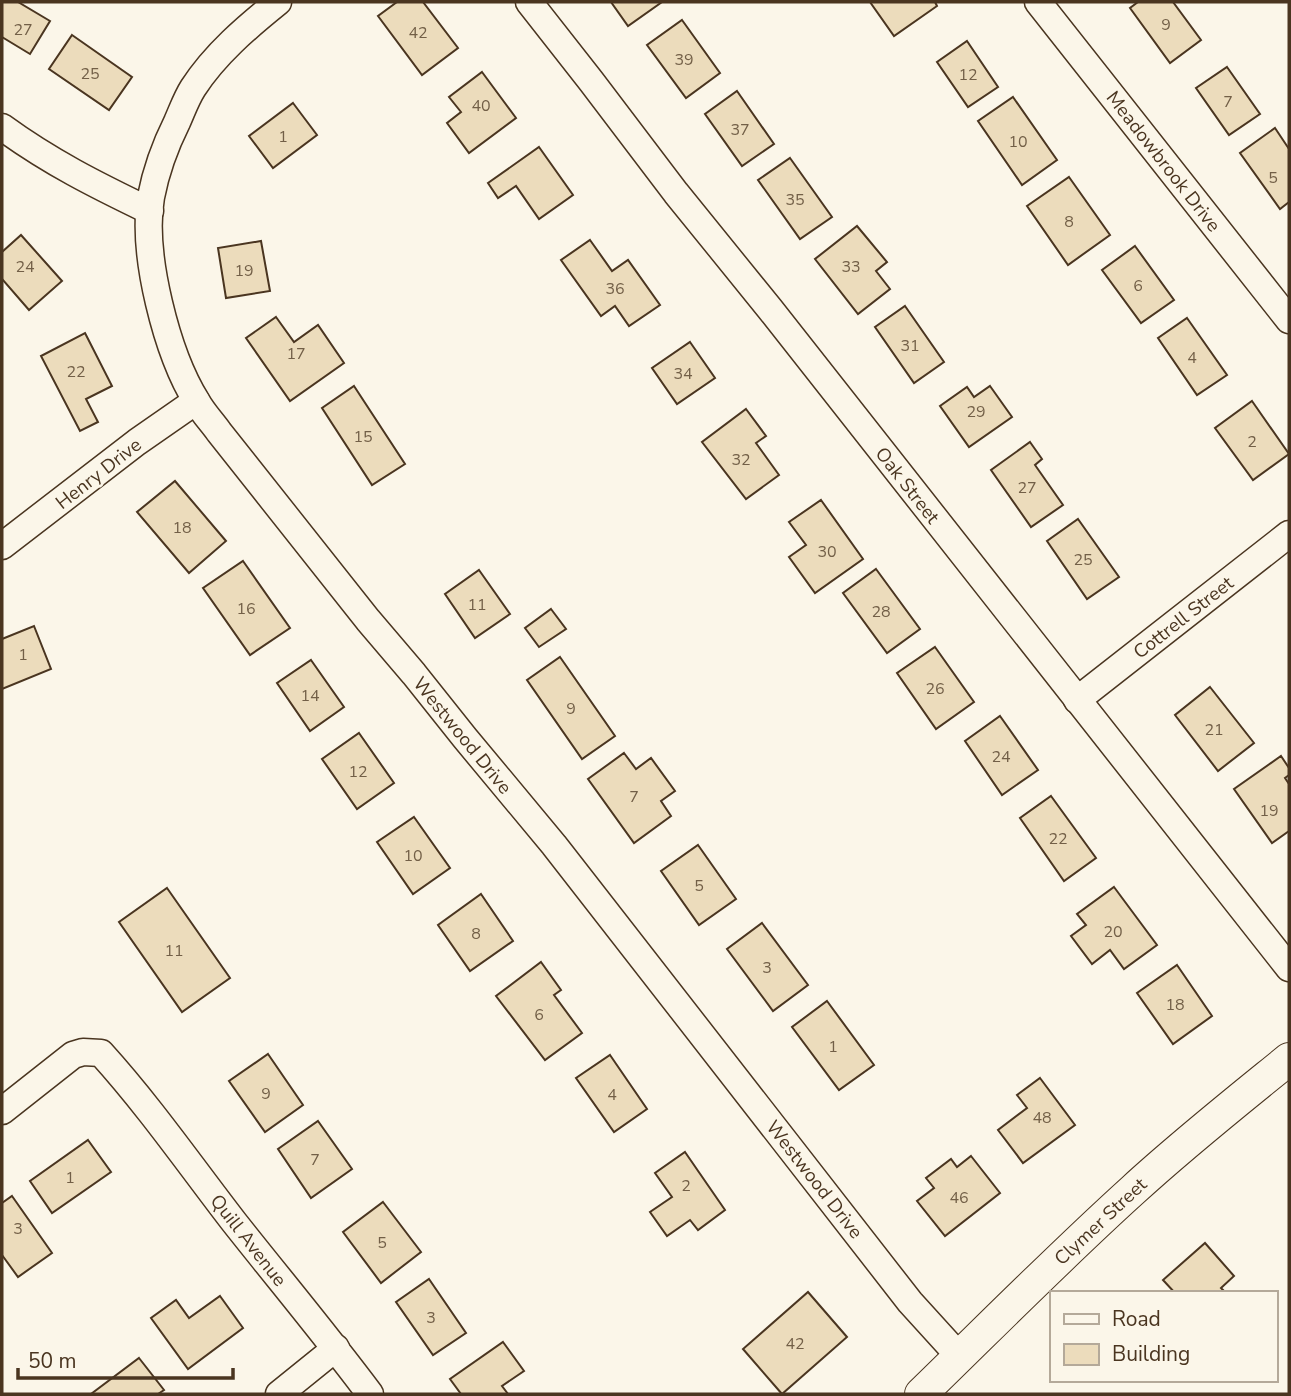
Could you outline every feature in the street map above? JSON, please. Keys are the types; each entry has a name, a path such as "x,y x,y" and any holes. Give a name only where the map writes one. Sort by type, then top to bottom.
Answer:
{"street":[{"name":"Westwood Drive","path":"278,2 220,53 192,89 162,153 151,198 149,250 166,330 196,401 368,620 554,845 910,1301 960,1357"},
{"name":"Oak Street","path":"528,2 1289,968"},
{"name":"Meadowbrook Drive","path":"1038,2 1289,320"},
{"path":"2,127 33,150 77,176 150,211"},
{"name":"Henry Drive","path":"2,546 137,442 196,401"},
{"name":"Cottrell Street","path":"1077,700 1289,534"},
{"name":"Quill Avenue","path":"2,1111 73,1055 83,1052 101,1053 370,1394"},
{"name":"Clymer Street","path":"920,1394 1134,1188 1289,1059"},
{"path":"279,1394 336,1348"}],"building":[{"path":"2,2 18,2 50,21 30,54 2,37"},
{"path":"397,2 423,2 458,48 422,75 378,16"},
{"path":"611,2 662,2 628,26"},
{"path":"870,2 935,2 937,6 894,36"},
{"path":"1138,2 1173,2 1201,40 1170,63 1130,8"},
{"path":"682,20 720,73 686,98 647,45"},
{"path":"72,35 132,77 109,110 49,69"},
{"path":"967,41 998,87 968,107 937,62"},
{"path":"1227,67 1260,114 1229,135 1196,88"},
{"path":"482,72 516,118 469,153 447,123 461,112 449,97"},
{"path":"737,91 774,144 742,166 705,114"},
{"path":"1013,97 1057,160 1022,185 978,121"},
{"path":"293,103 317,135 273,168 249,136"},
{"path":"1275,128 1289,149 1289,202 1280,209 1240,153"},
{"path":"539,147 573,195 539,219 516,186 498,198 488,183"},
{"path":"790,158 832,217 800,239 758,180"},
{"path":"1069,177 1110,235 1068,265 1027,206"},
{"path":"857,226 887,262 876,271 890,289 858,314 815,259"},
{"path":"21,235 62,281 29,310 2,279 2,252"},
{"path":"590,240 612,271 628,260 660,305 629,326 615,306 601,316 561,260"},
{"path":"261,241 270,291 226,298 218,248"},
{"path":"1135,246 1174,300 1141,323 1102,270"},
{"path":"905,306 944,362 914,383 875,327"},
{"path":"276,317 294,342 318,325 344,363 290,401 246,338"},
{"path":"1187,318 1227,375 1197,395 1158,338"},
{"path":"85,333 112,386 86,399 98,422 80,431 41,356"},
{"path":"690,342 715,378 677,404 652,368"},
{"path":"354,386 405,464 372,485 322,408"},
{"path":"990,386 1012,417 969,447 940,406 967,387 974,397"},
{"path":"1252,401 1289,454 1253,480 1215,428"},
{"path":"746,409 766,436 756,443 779,475 746,499 702,442"},
{"path":"1030,442 1042,459 1035,465 1063,505 1031,527 991,470"},
{"path":"175,481 226,541 189,573 137,512"},
{"path":"821,500 863,559 815,593 789,557 806,545 789,522"},
{"path":"1078,519 1119,577 1087,599 1047,541"},
{"path":"243,561 290,628 250,655 203,588"},
{"path":"876,569 920,629 887,653 843,593"},
{"path":"479,570 510,614 475,638 445,594"},
{"path":"551,609 566,629 539,647 525,628"},
{"path":"34,626 51,669 2,689 2,639"},
{"path":"935,647 974,702 936,729 897,673"},
{"path":"560,657 615,736 582,759 527,680"},
{"path":"311,660 344,707 310,731 277,683"},
{"path":"1210,687 1254,743 1218,771 1175,715"},
{"path":"1000,716 1038,770 1002,795 965,741"},
{"path":"359,733 394,783 357,809 322,759"},
{"path":"624,753 636,769 651,758 675,791 661,801 671,816 634,843 588,779"},
{"path":"1281,756 1289,768 1289,775 1285,778 1289,784 1289,831 1272,843 1234,789"},
{"path":"1051,796 1096,858 1064,881 1020,818"},
{"path":"414,817 450,868 413,894 377,842"},
{"path":"698,845 736,899 699,925 661,871"},
{"path":"1114,887 1157,945 1124,969 1110,950 1092,964 1071,936 1086,925 1077,914"},
{"path":"167,888 230,978 182,1012 119,922"},
{"path":"481,894 513,941 470,971 438,925"},
{"path":"762,923 808,985 773,1011 727,949"},
{"path":"541,962 561,990 554,995 582,1033 545,1060 496,996"},
{"path":"1177,965 1212,1016 1173,1044 1137,993"},
{"path":"827,1001 874,1065 839,1090 792,1027"},
{"path":"268,1054 303,1105 265,1132 229,1081"},
{"path":"610,1055 647,1109 614,1132 576,1078"},
{"path":"1040,1078 1075,1125 1023,1163 998,1130 1027,1108 1017,1095"},
{"path":"318,1121 352,1169 311,1198 278,1149"},
{"path":"88,1140 111,1172 52,1213 30,1181"},
{"path":"685,1152 725,1210 698,1230 690,1220 667,1236 650,1212 672,1197 655,1173"},
{"path":"971,1156 1000,1193 945,1236 917,1201 934,1188 926,1178 951,1159 957,1167"},
{"path":"12,1196 52,1253 18,1277 2,1255 2,1203"},
{"path":"383,1202 421,1252 381,1283 343,1232"},
{"path":"1205,1243 1234,1276 1221,1288 1224,1291 1173,1291 1163,1280"},
{"path":"429,1279 466,1333 433,1355 396,1302"},
{"path":"808,1292 847,1337 782,1394 743,1349"},
{"path":"220,1296 243,1328 188,1369 151,1318 176,1300 189,1318"},
{"path":"503,1342 524,1371 502,1386 508,1394 461,1394 450,1379"},
{"path":"139,1358 164,1390 158,1394 91,1394"}]}
